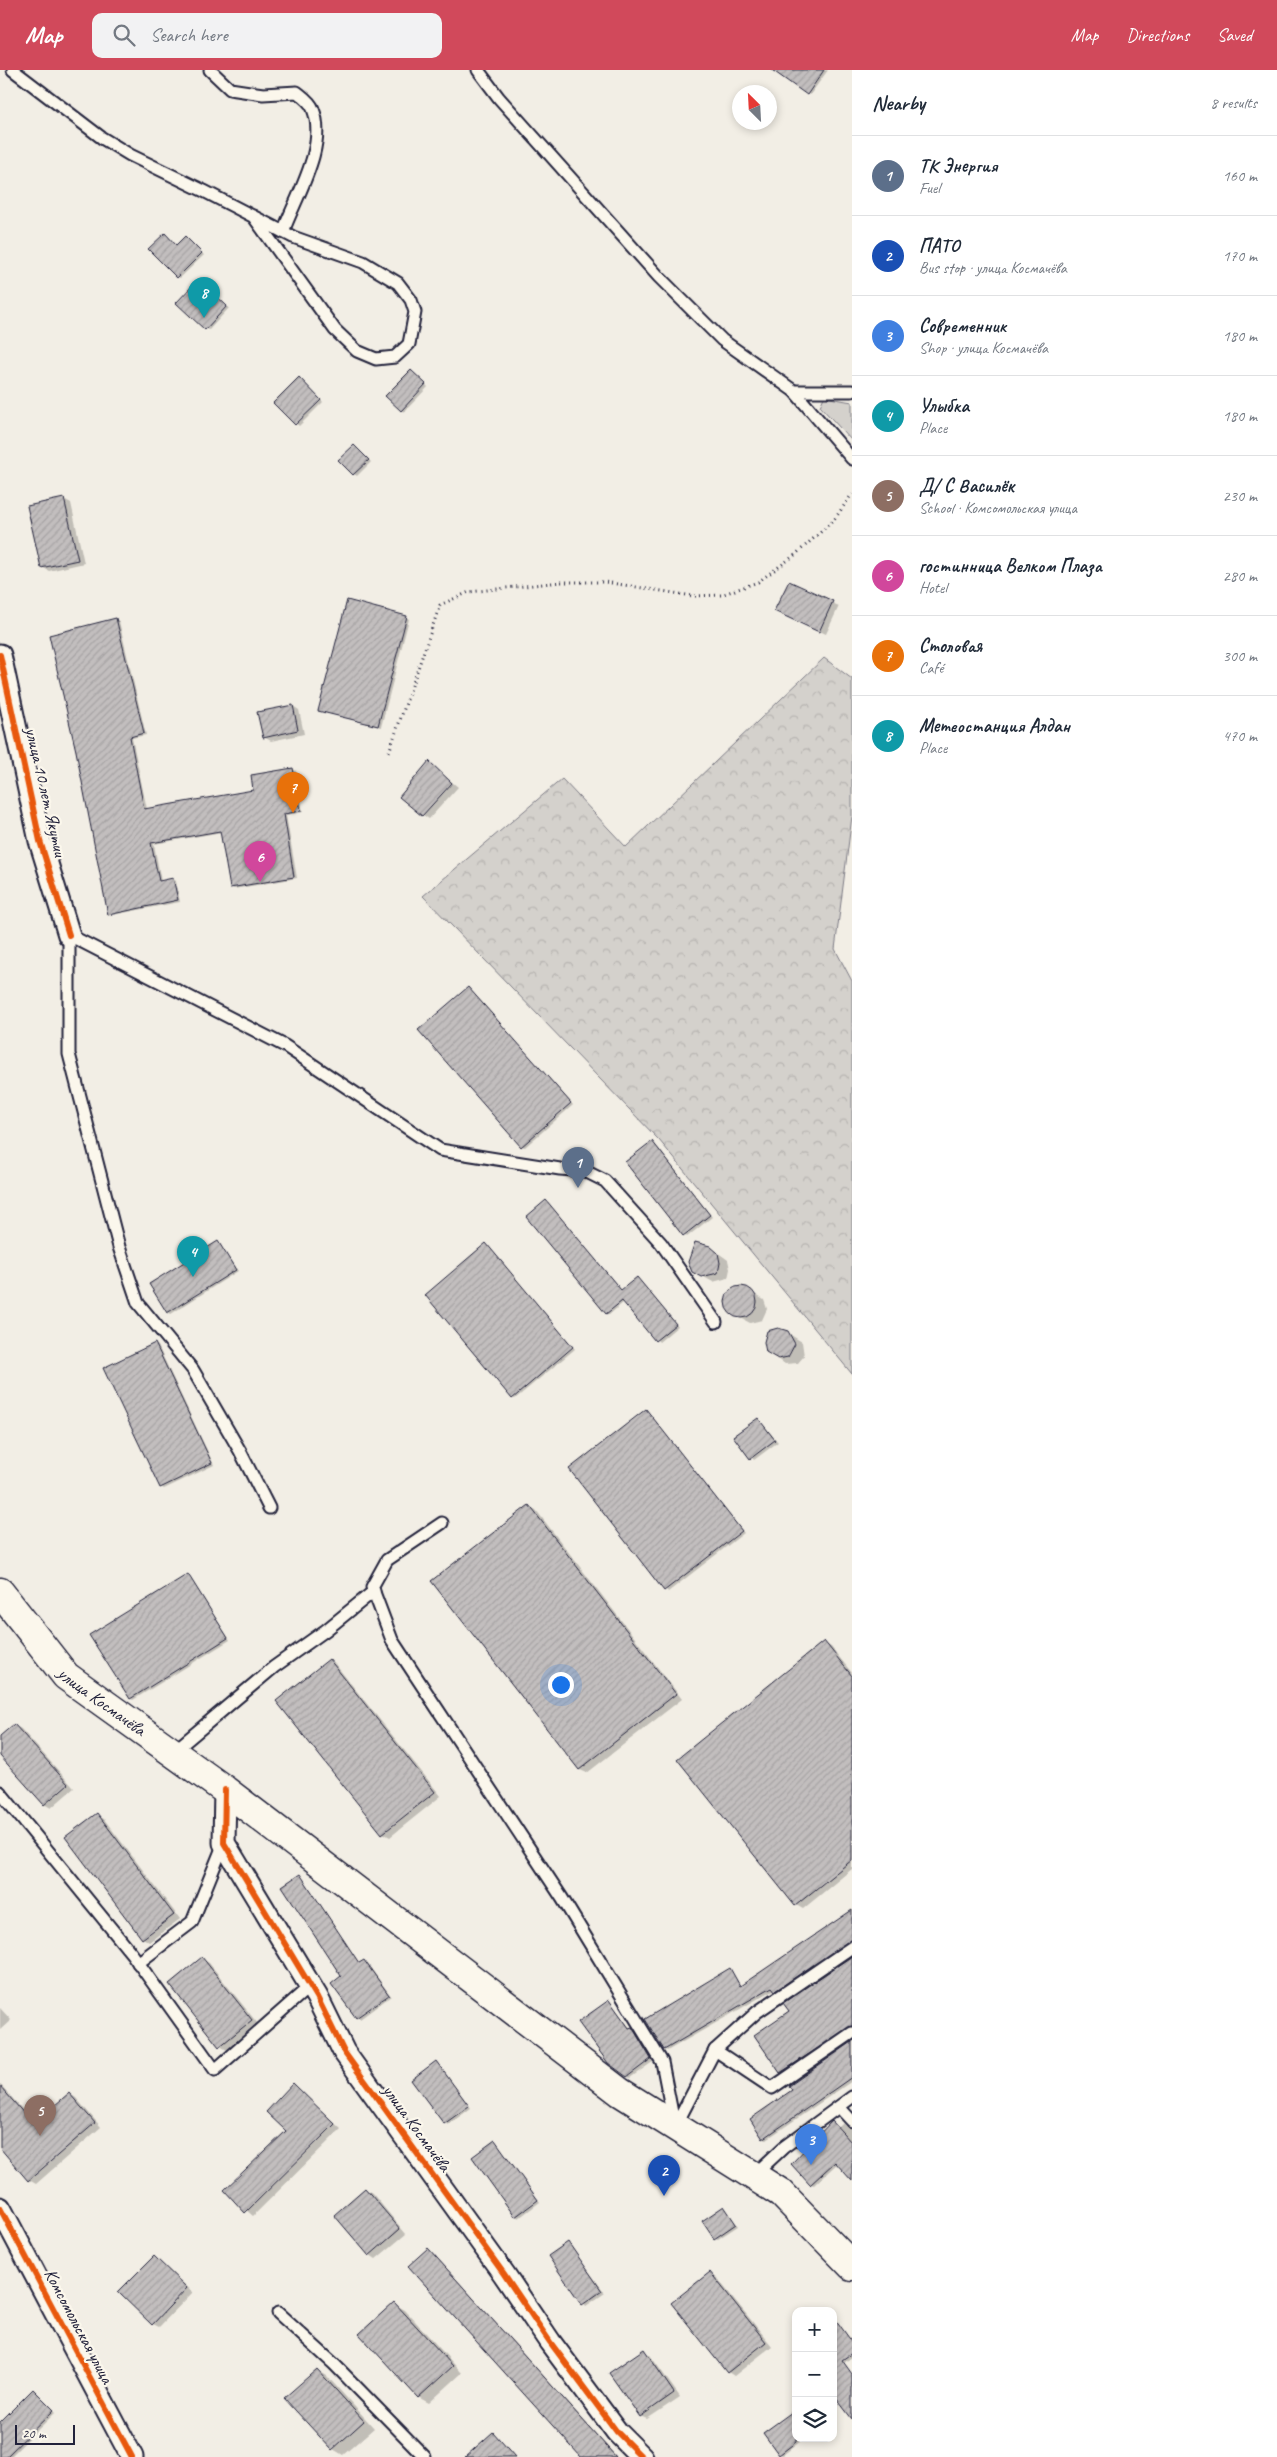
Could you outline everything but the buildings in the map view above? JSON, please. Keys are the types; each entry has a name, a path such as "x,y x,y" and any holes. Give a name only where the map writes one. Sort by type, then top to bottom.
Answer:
{"main road":[{"name":"улица Космачёва","path":"0,1592 66,1676 225,1790 620,2092 781,2194 852,2266"}],"street":[{"name":"улица 10 лет Якутии","path":"0,654 40,842 69,935"},
{"path":"224,1843 225,1790"},
{"name":"улица Космачёва","path":"224,1843 310,1986 344,2052 504,2274 550,2342 617,2432 642,2457"},
{"name":"Комсомольская улица","path":"0,2208 132,2457"}],"lane":[{"path":"210,70 230,89 263,94 297,92 313,107 319,133 310,164 283,232"},
{"path":"478,70 499,98 659,277 722,340 794,391 852,459"},
{"path":"17,71 102,138 253,216 283,232 363,262 398,283 411,300 414,312 409,344 395,356 376,359 358,351 335,330 253,216"},
{"path":"794,391 852,390"},
{"path":"270,1508 240,1451 193,1370 138,1303 120,1247 69,1054 69,935 285,1046 440,1150 560,1169 586,1171 605,1181 661,1243 716,1322"},
{"path":"442,1523 387,1560 372,1587 392,1640 562,1898 662,2062 675,2127"},
{"path":"173,1752 274,1667 326,1630 374,1591"},
{"path":"0,1792 138,1963 215,2070 310,1986"},
{"path":"138,1963 192,1922 224,1843"},
{"path":"675,2127 715,2050 757,2012 852,1947"},
{"path":"715,2050 772,2088 852,2033"},
{"path":"753,2176 784,2147 852,2097"},
{"path":"839,2107 852,2121"},
{"path":"278,2313 334,2364 425,2457"}],"path":[{"path":"389,752 440,605 469,592 561,582 605,582 693,596 721,595 758,582 795,555 834,520 852,494"}],"green space":[{"path":"824,397 852,402 852,441 820,406"},
{"path":"824,658 852,679 852,816 835,949 852,981 852,1374 659,1140 423,896 562,779 626,847"}],"cycle path":[{"path":"0,655 40,841 69,935"},
{"path":"225,1790 224,1843 317,1997 344,2052 504,2274 550,2342 617,2432 642,2457"},
{"path":"0,2208 132,2457"}],"place":[{"name":"Метеостанция Алдан","path":"204,318"},
{"name":"Столовая","path":"293,813"},
{"name":"гостинница Велком Плаза","path":"260,882"},
{"name":"ТК Энергия","path":"578,1188"},
{"name":"Улыбка","path":"193,1277"},
{"name":"Д/ С Василёк","path":"40,2136"},
{"name":"Современник","path":"811,2165"},
{"name":"ПАТО","path":"664,2196"}]}
